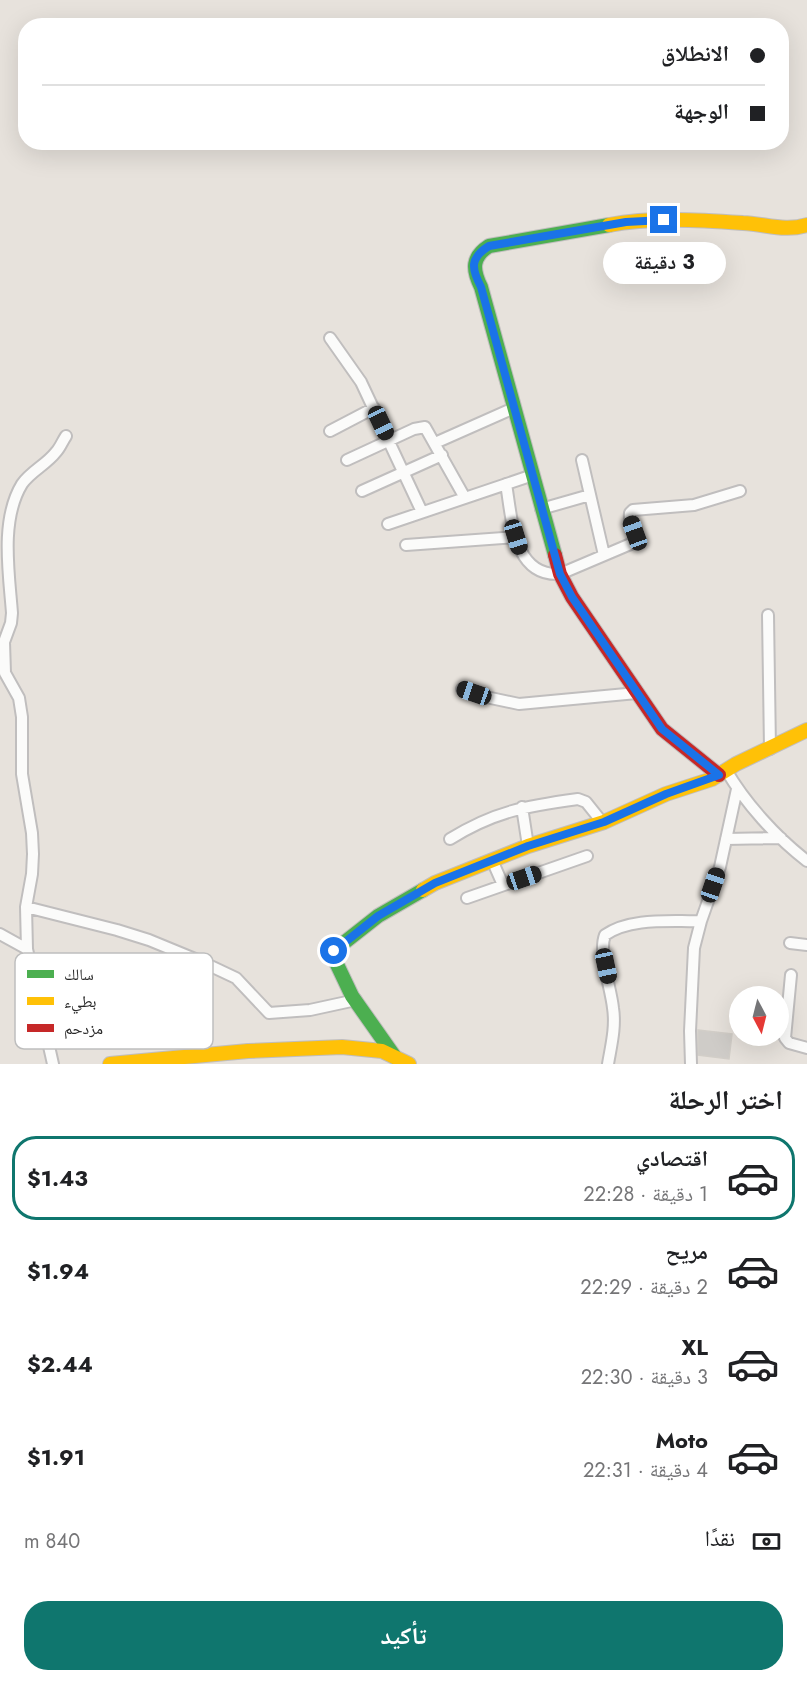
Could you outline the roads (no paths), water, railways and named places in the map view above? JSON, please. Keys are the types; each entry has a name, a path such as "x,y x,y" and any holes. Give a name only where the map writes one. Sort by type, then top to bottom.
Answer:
{"street":[{"path":"807,225 782,229 746,223 691,220 626,222 489,246 476,255 474,265 560,574 572,597 662,729 723,773 781,838 807,861"},
{"path":"330,338 355,372 422,512"},
{"path":"330,431 374,408"},
{"path":"435,443 514,408"},
{"path":"347,460 388,440 425,427 465,498"},
{"path":"28,953 26,907 32,874 32,833 22,774 20,698 5,673 4,642 12,613 4,518 20,486 35,469 56,452 66,436"},
{"path":"362,491 442,455"},
{"path":"582,460 604,555"},
{"path":"388,524 533,475"},
{"path":"506,484 522,556 542,572 560,574 633,543 635,533 629,518 633,510 694,505 740,491"},
{"path":"541,509 590,495"},
{"path":"406,545 516,537"},
{"path":"768,615 770,749"},
{"path":"462,689 519,704 637,693"},
{"path":"395,1057 371,1026 333,955 336,948 370,921 407,897 435,883 528,846 602,822 666,794 723,773 807,730"},
{"path":"691,1064 691,980 694,948 720,867 737,789"},
{"path":"450,839 484,820 522,807 583,799 602,822"},
{"path":"522,807 528,846"},
{"path":"726,839 781,838"},
{"path":"467,898 587,856"},
{"path":"492,860 503,885"},
{"path":"26,907 117,930 179,953"},
{"path":"608,1064 613,1036 614,1011 603,949 605,935 617,929 642,923 701,921"},
{"path":"0,934 27,949"},
{"path":"790,943 807,945"},
{"path":"213,968 236,978 269,1013 310,1011 356,1000"},
{"path":"791,975 785,1038 789,1042 807,1048"},
{"path":"110,1064 202,1054 342,1047 372,1049 409,1064"},
{"path":"49,1049 52,1064"}]}
